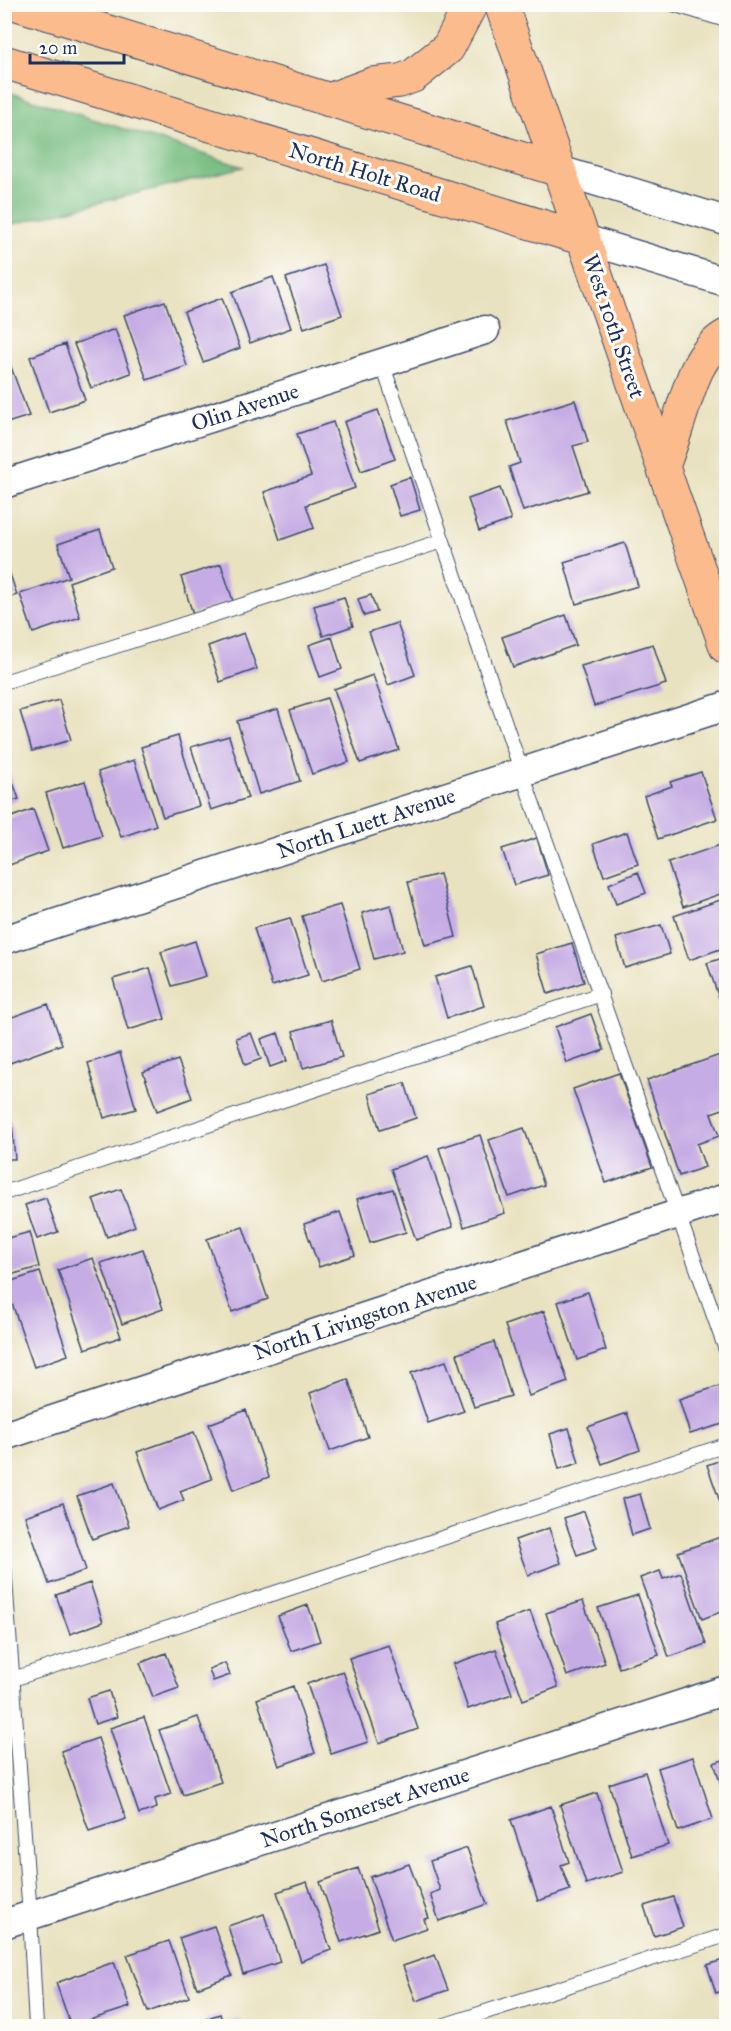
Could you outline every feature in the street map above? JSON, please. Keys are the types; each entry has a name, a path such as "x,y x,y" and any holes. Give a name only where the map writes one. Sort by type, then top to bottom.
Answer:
{"main road":[{"path":"17,4 559,170"},
{"path":"329,100 372,84 400,81 414,76 448,48 471,4"},
{"name":"West 10th Street","path":"501,4 726,647"},
{"name":"North Holt Road","path":"4,62 584,239"},
{"path":"663,466 690,385 700,364 726,336"}],"street":[{"path":"559,170 726,221"},
{"name":"North Holt Road","path":"584,239 726,282"},
{"name":"Olin Avenue","path":"4,484 484,330"},
{"name":"North Luett Avenue","path":"4,940 726,705"},
{"name":"North Livingston Avenue","path":"4,1436 726,1198"},
{"name":"North Somerset Avenue","path":"17,1919 726,1690"}],"lane":[{"path":"673,4 726,20"},
{"path":"382,363 522,772 726,1350"},
{"path":"4,682 442,541"},
{"path":"4,1193 601,994"},
{"path":"13,1679 726,1445"},
{"path":"4,1566 13,1679 17,1919 36,2026"},
{"path":"441,2026 726,1935"}],"green space":[{"path":"5,91 243,167 5,226"}],"building":[{"path":"324,265 342,315 304,328 286,278"},
{"path":"273,277 291,328 250,343 232,292"},
{"path":"222,298 240,348 203,362 184,312"},
{"path":"165,301 187,366 147,380 124,315"},
{"path":"115,329 131,373 91,388 74,344"},
{"path":"65,344 85,400 49,412 30,357"},
{"path":"4,348 29,416 4,424"},
{"path":"575,400 588,442 573,446 588,491 523,511 509,467 520,463 507,421"},
{"path":"378,410 395,459 361,471 344,422"},
{"path":"333,422 355,488 306,505 314,528 280,540 264,492 311,476 297,434"},
{"path":"410,477 420,510 400,516 390,484"},
{"path":"500,488 511,520 479,531 468,499"},
{"path":"100,530 112,567 69,582 80,617 33,633 20,594 69,577 58,544"},
{"path":"625,543 638,586 576,604 564,562"},
{"path":"221,564 233,601 193,614 181,577"},
{"path":"9,571 17,595 4,599 4,572"},
{"path":"371,595 377,612 364,616 358,599"},
{"path":"344,597 353,626 323,636 314,606"},
{"path":"566,615 576,645 513,667 502,637"},
{"path":"397,623 415,675 388,685 369,632"},
{"path":"244,633 257,669 220,682 208,646"},
{"path":"332,637 342,669 320,677 309,645"},
{"path":"653,644 666,684 594,706 581,666"},
{"path":"373,675 399,750 360,763 334,689"},
{"path":"327,698 349,762 312,774 290,710"},
{"path":"59,700 71,740 32,751 20,711"},
{"path":"278,709 300,781 259,794 237,721"},
{"path":"178,736 199,806 163,817 141,747"},
{"path":"229,736 248,798 211,810 191,747"},
{"path":"4,758 19,799 4,804"},
{"path":"134,760 156,825 121,837 98,772"},
{"path":"701,772 717,819 658,839 644,796 672,786 670,782"},
{"path":"85,781 102,836 63,848 46,793"},
{"path":"33,809 48,851 4,867 4,820"},
{"path":"627,832 638,864 604,876 593,844"},
{"path":"537,838 548,875 514,885 502,849"},
{"path":"726,843 726,892 683,907 668,863"},
{"path":"638,872 646,893 616,904 609,884"},
{"path":"440,874 456,937 425,945 408,882"},
{"path":"726,898 726,947 689,960 674,916"},
{"path":"340,905 360,969 322,981 302,916"},
{"path":"391,905 403,951 374,959 362,913"},
{"path":"290,918 308,975 272,986 254,928"},
{"path":"661,925 670,954 625,968 616,938"},
{"path":"195,941 206,976 172,986 161,952"},
{"path":"572,943 584,982 548,994 536,954"},
{"path":"726,957 726,996 719,998 707,963"},
{"path":"472,966 484,1006 447,1018 435,977"},
{"path":"150,968 165,1019 128,1030 113,979"},
{"path":"48,1004 62,1044 10,1063 4,1046 4,1020"},
{"path":"591,1014 604,1050 567,1063 555,1027"},
{"path":"331,1020 342,1057 303,1068 293,1031"},
{"path":"251,1033 261,1059 245,1065 236,1038"},
{"path":"278,1033 287,1061 270,1067 261,1039"},
{"path":"120,1053 136,1109 104,1118 88,1063"},
{"path":"726,1053 726,1108 711,1113 719,1136 697,1144 705,1167 679,1176 647,1080"},
{"path":"178,1060 192,1098 157,1111 143,1072"},
{"path":"619,1073 652,1167 606,1183 573,1089"},
{"path":"405,1083 416,1118 380,1130 369,1094"},
{"path":"12,1123 15,1159 4,1159 4,1124"},
{"path":"524,1128 544,1185 509,1197 489,1140"},
{"path":"480,1135 505,1213 464,1227 439,1148"},
{"path":"428,1156 453,1227 416,1240 391,1169"},
{"path":"121,1189 135,1226 107,1237 93,1199"},
{"path":"393,1189 406,1232 370,1243 357,1199"},
{"path":"46,1198 58,1232 37,1239 25,1205"},
{"path":"340,1212 355,1255 319,1267 304,1224"},
{"path":"243,1227 268,1299 232,1312 207,1239"},
{"path":"30,1232 39,1267 10,1275 4,1254 4,1239"},
{"path":"143,1249 163,1309 122,1324 101,1263"},
{"path":"93,1258 121,1337 85,1349 58,1270"},
{"path":"40,1272 68,1355 34,1367 5,1283"},
{"path":"588,1292 606,1350 577,1360 558,1302"},
{"path":"544,1311 568,1382 529,1396 505,1325"},
{"path":"494,1342 511,1396 474,1407 457,1354"},
{"path":"446,1361 464,1411 428,1423 411,1373"},
{"path":"348,1379 368,1437 330,1451 310,1393"},
{"path":"722,1385 726,1398 726,1423 690,1434 679,1399"},
{"path":"246,1410 269,1477 233,1490 209,1424"},
{"path":"627,1413 640,1450 602,1464 588,1427"},
{"path":"569,1428 579,1463 559,1469 550,1434"},
{"path":"194,1432 212,1479 180,1491 184,1500 158,1510 137,1452"},
{"path":"726,1458 726,1519 707,1465"},
{"path":"114,1483 129,1526 92,1539 77,1496"},
{"path":"640,1494 650,1529 632,1535 622,1499"},
{"path":"63,1503 86,1570 49,1584 25,1516"},
{"path":"584,1511 597,1548 577,1555 564,1518"},
{"path":"549,1528 561,1563 528,1575 515,1540"},
{"path":"726,1535 726,1610 702,1619 678,1552"},
{"path":"660,1571 663,1579 681,1573 706,1644 669,1657 640,1578"},
{"path":"90,1583 103,1622 70,1634 56,1595"},
{"path":"638,1595 659,1655 619,1668 598,1608"},
{"path":"583,1601 605,1663 567,1676 546,1613"},
{"path":"308,1605 320,1641 291,1651 278,1616"},
{"path":"530,1611 558,1687 523,1700 495,1624"},
{"path":"389,1645 418,1729 379,1743 349,1658"},
{"path":"496,1649 512,1694 468,1709 453,1664"},
{"path":"166,1653 179,1688 153,1697 140,1663"},
{"path":"225,1663 230,1675 213,1681 209,1669"},
{"path":"343,1671 368,1742 331,1754 307,1684"},
{"path":"293,1686 315,1753 279,1766 257,1699"},
{"path":"109,1691 117,1717 95,1724 87,1698"},
{"path":"144,1717 171,1794 155,1799 157,1808 139,1814 110,1728"},
{"path":"198,1717 221,1782 183,1795 159,1730"},
{"path":"98,1738 126,1819 89,1831 61,1751"},
{"path":"693,1757 713,1819 678,1831 658,1768"},
{"path":"726,1759 726,1799 714,1763"},
{"path":"645,1772 668,1845 632,1856 609,1784"},
{"path":"597,1793 623,1872 586,1884 560,1805"},
{"path":"551,1806 569,1862 561,1865 570,1890 538,1901 511,1820"},
{"path":"467,1848 487,1904 439,1921 430,1894 440,1890 430,1861"},
{"path":"409,1864 429,1918 424,1919 427,1928 392,1940 370,1877"},
{"path":"358,1868 379,1929 341,1942 320,1882"},
{"path":"307,1882 331,1950 301,1961 277,1892"},
{"path":"673,1897 683,1927 654,1936 644,1906"},
{"path":"264,1914 280,1962 243,1974 228,1926"},
{"path":"214,1926 232,1975 197,1988 179,1938"},
{"path":"169,1941 189,1997 148,2012 127,1955"},
{"path":"435,1955 448,1990 416,2001 403,1966"},
{"path":"726,1959 726,1990 716,1993 707,1965"},
{"path":"114,1962 130,2007 71,2026 56,1983"},
{"path":"220,2014 223,2024 239,2018 242,2026 208,2026 205,2019"}]}
